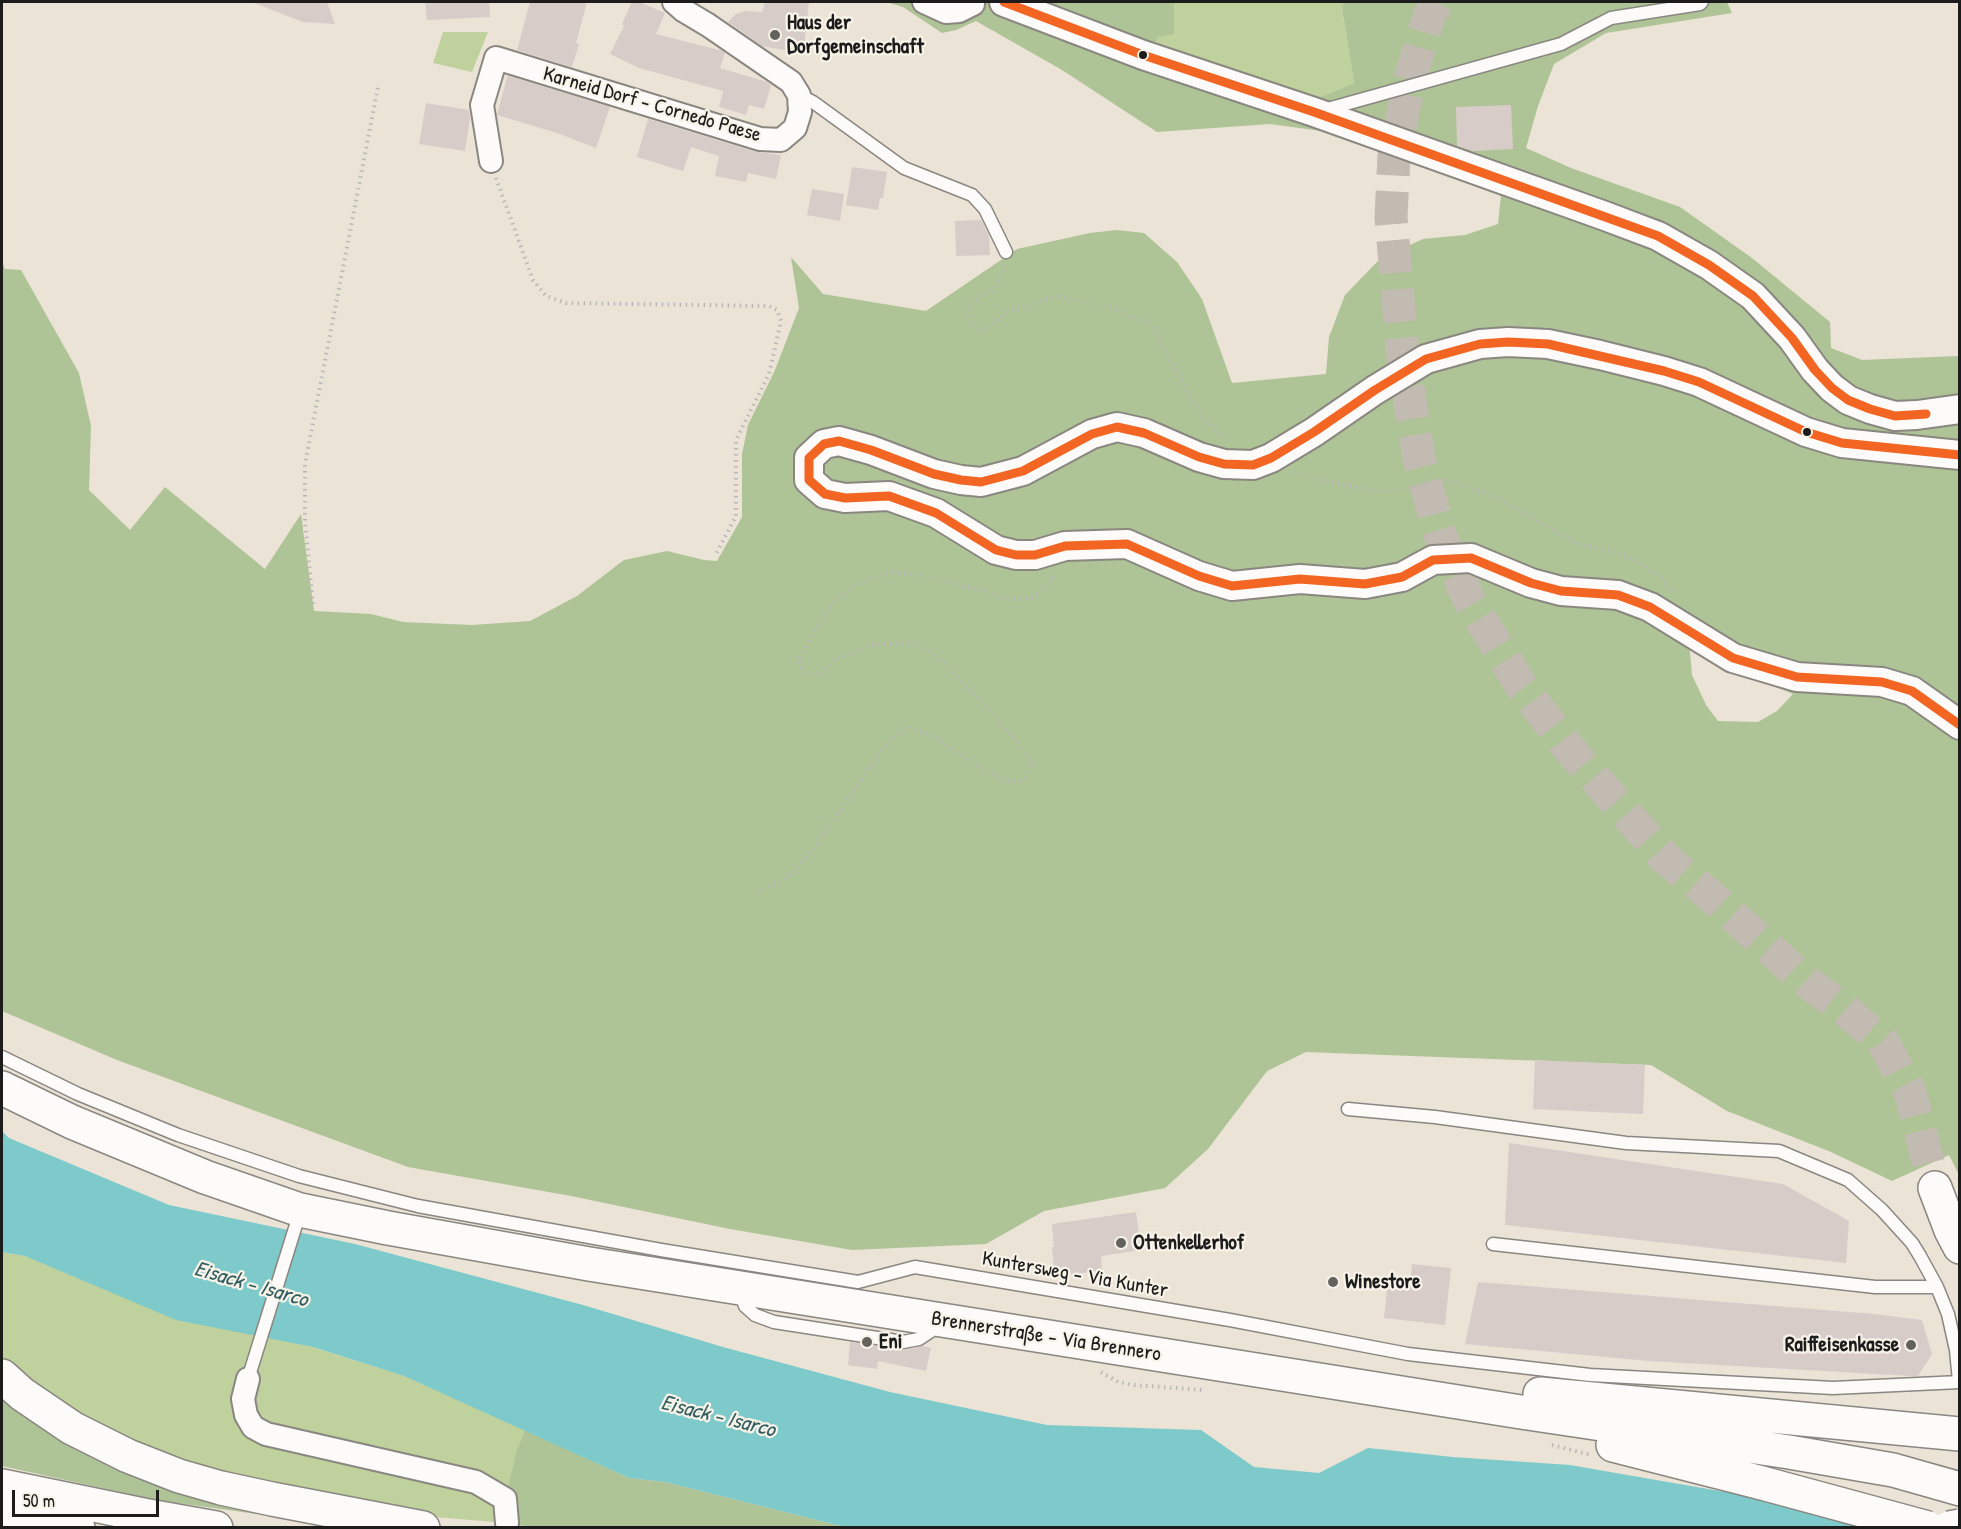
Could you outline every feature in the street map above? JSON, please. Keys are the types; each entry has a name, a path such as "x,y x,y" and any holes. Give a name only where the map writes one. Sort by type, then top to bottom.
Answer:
{"main road":[{"name":"Brennerstraße - Via Brennero","path":"2,1088 72,1122 298,1217 388,1228 589,1264 1354,1385"},
{"path":"1935,1188 1959,1247"},
{"path":"2,1376 22,1394 72,1428 179,1476 272,1499 423,1527"},
{"path":"1354,1385 1800,1454 1893,1470 1959,1489"},
{"path":"1354,1385 1522,1392 1959,1434"},
{"path":"1521,1412 1588,1439 1928,1527"},
{"path":"2,1486 142,1515 216,1527"},
{"path":"2,1511 78,1527"},
{"path":"1949,1527 1959,1526"}],"street":[{"path":"674,2 682,10 708,25 791,82 799,95"},
{"path":"924,2 946,12 959,11 973,2"},
{"path":"1004,2 1143,55 1314,112 1658,236 1709,265 1753,296 1792,338 1815,370 1848,400 1895,416 1959,409"},
{"name":"Karneid Dorf - Cornedo Paese","path":"491,161 482,105 496,58 760,138 780,140 795,128 800,112 799,95"},
{"path":"1959,455 1842,443 1806,432 1699,382 1664,371 1548,344 1508,342 1480,344 1426,359 1375,390 1314,432 1271,458 1253,465 1224,464 1199,457 1144,433 1117,427 1092,434 1023,471 981,482 934,474 871,450 839,441 824,444 809,458 809,480 825,494 845,498 889,496 936,513 996,550 1016,555 1035,555 1065,546 1127,544 1199,576 1232,586 1300,579 1365,584 1402,577 1433,560 1471,558 1532,583 1561,591 1618,595 1650,607 1733,658 1797,678 1882,682 1912,691 1959,724"},
{"path":"248,1379 243,1399 246,1415 253,1427 266,1434 476,1482 505,1499 507,1523"}],"lane":[{"path":"1314,112 1561,44 1611,18 1702,2"},
{"path":"799,95 813,102 904,168 972,195 985,209 1006,252"},
{"name":"Kuntersweg - Via Kunter","path":"2,1057 78,1094 178,1136 299,1176 418,1206 660,1250 858,1282 915,1268 1408,1354 1590,1375 1833,1388 1959,1381"},
{"path":"1348,1109 1435,1117 1626,1143 1779,1151 1848,1180 1882,1210 1912,1243 1954,1313 1959,1381"},
{"path":"248,1379 298,1217"},
{"path":"1493,1244 1875,1287 1937,1287"}],"path":[{"path":"313,604 305,522 305,464 378,87"},
{"path":"491,161 533,280 546,296 566,303 769,306 777,310 781,321 769,374 736,440 736,516 716,556"},
{"path":"1006,252 1005,265 992,291 979,296 971,305 968,318 982,332 1008,312 1056,296 1104,305 1151,324 1194,405 1223,440"},
{"path":"1253,465 1377,492 1409,488 1439,479 1500,499 1576,544 1615,552 1637,561 1661,578 1678,598 1686,629"},
{"path":"757,892 788,878 818,843 888,741 909,728 936,737 968,761 1006,781 1023,781 1033,763 989,709 933,653 908,643 872,645 834,660 821,674 803,673 798,659 832,603 855,584 891,572 941,579 1009,599 1033,598 1053,578 1049,551"},
{"path":"1100,1371 1118,1382 1134,1385 1206,1390"},
{"path":"1542,1442 1600,1457"}],"green space":[{"path":"886,2 1174,2 1174,34 1157,37 1156,49 1256,76 1316,99 1354,83 1342,8 1344,2 1727,2 1732,13 1606,33 1554,64 1538,106 1526,148 1571,168 1680,207 1752,258 1830,322 1831,348 1862,360 1959,356 1959,1175 1949,1155 1892,1181 1831,1152 1727,1111 1651,1065 1306,1052 1267,1071 1208,1149 1165,1188 1044,1211 986,1244 852,1250 408,1167 117,1060 2,1011 2,261 5,269 21,270 79,373 91,426 89,490 130,530 165,487 265,569 301,514 314,611 371,614 403,622 472,625 530,621 577,596 624,560 667,551 717,561 742,517 742,454 748,425 775,370 799,308 791,257 823,294 926,311 1017,249 1090,233 1117,230 1144,233 1177,262 1202,299 1232,383 1326,374 1329,337 1345,295 1380,259 1423,239 1465,235 1498,224 1501,196 1329,132 1270,124 1157,132 1062,70 976,21 956,30 942,33 903,7","holes":["1689,642 1724,667 1793,694 1777,711 1758,722 1718,721 1706,705 1692,675"]},
{"path":"1174,2 1344,2 1342,9 1354,83 1316,99 1156,49 1157,37 1174,33"},
{"path":"443,32 488,32 472,72 433,63"},
{"path":"2,1252 25,1256 404,1376 525,1430 516,1452 505,1499 507,1523 434,1517 224,1475 119,1440 27,1381 2,1359"},
{"path":"2,1390 300,1520 156,1500 2,1466"},
{"path":"525,1430 629,1478 665,1482 845,1527 529,1527 507,1523 505,1499 516,1452"}],"water":[{"name":"Eisack - Isarco","path":"2,1131 9,1138 169,1205 355,1244 583,1305 723,1347 890,1392 1047,1425 1201,1430 1254,1467 1319,1473 1368,1448 1453,1457 1570,1465 1800,1505 1875,1527 845,1527 665,1482 629,1478 404,1376 313,1347 176,1320 25,1256 2,1252"}],"building":[{"path":"252,2 327,2 335,24 303,22"},
{"path":"425,2 489,2 490,17 427,20"},
{"path":"530,2 587,2 572,67 517,50"},
{"path":"632,2 639,2 665,13 656,34 723,51 725,53 720,68 771,85 764,109 749,105 746,115 719,107 723,91 639,68 610,54 624,26 622,24"},
{"name":"Haus der Dorfgemeinschaft","path":"765,2 809,2 804,47 784,50 762,46 728,22 736,14 745,11 762,12"},
{"path":"509,76 610,107 596,148 557,133 497,115"},
{"path":"426,103 469,110 465,151 419,144"},
{"path":"1511,105 1513,149 1473,151 1457,146 1456,107"},
{"path":"648,119 756,152 781,155 776,179 748,173 746,182 715,176 719,156 691,147 683,171 637,157"},
{"path":"852,167 887,172 883,198 880,198 878,210 846,205"},
{"path":"812,189 844,194 840,221 807,215"},
{"path":"981,220 989,236 990,255 956,256 955,221"},
{"path":"1535,1060 1645,1065 1643,1114 1533,1109"},
{"path":"1509,1143 1783,1184 1849,1221 1846,1263 1505,1225"},
{"path":"1136,1212 1141,1250 1101,1256 1102,1271 1055,1276 1052,1224"},
{"path":"1412,1264 1451,1268 1445,1325 1384,1318 1388,1280 1410,1283"},
{"path":"1478,1282 1874,1314 1922,1320 1932,1354 1918,1376 1910,1376 1649,1361 1465,1344"},
{"path":"850,1342 902,1350 923,1346 931,1348 926,1371 878,1361 877,1369 848,1365"}],"tunnel":[{"path":"1437,2 1429,16 1410,79 1394,156 1391,217 1403,357 1419,458 1440,535 1470,602 1522,687 1570,750 1665,858 1807,982 1883,1042 1910,1092 1935,1188"}],"transit line":[{"path":"1004,2 1143,55 1314,112 1658,236 1709,265 1753,296 1792,338 1815,370 1832,388 1848,400 1895,416 1926,414"},
{"path":"1960,455 1842,443 1806,432 1699,382 1664,371 1548,344 1508,342 1480,344 1426,359 1375,390 1314,432 1271,458 1253,465 1224,464 1199,457 1144,433 1117,427 1092,434 1023,471 981,482 934,474 871,450 839,441 824,444 809,458 809,480 825,494 845,498 889,496 936,513 996,550 1016,555 1035,555 1065,546 1127,544 1199,576 1232,586 1300,579 1365,584 1402,577 1433,560 1471,558 1531,583 1561,591 1618,595 1650,607 1733,658 1797,677 1882,682 1912,691 1960,725"}],"place":[{"name":"Haus der Dorfgemeinschaft","path":"775,35"},
{"name":"Ottenkellerhof","path":"1121,1243"},
{"name":"Winestore","path":"1333,1282"},
{"name":"Eni","path":"867,1342"},
{"name":"Raiffeisenkasse","path":"1911,1345"}]}
